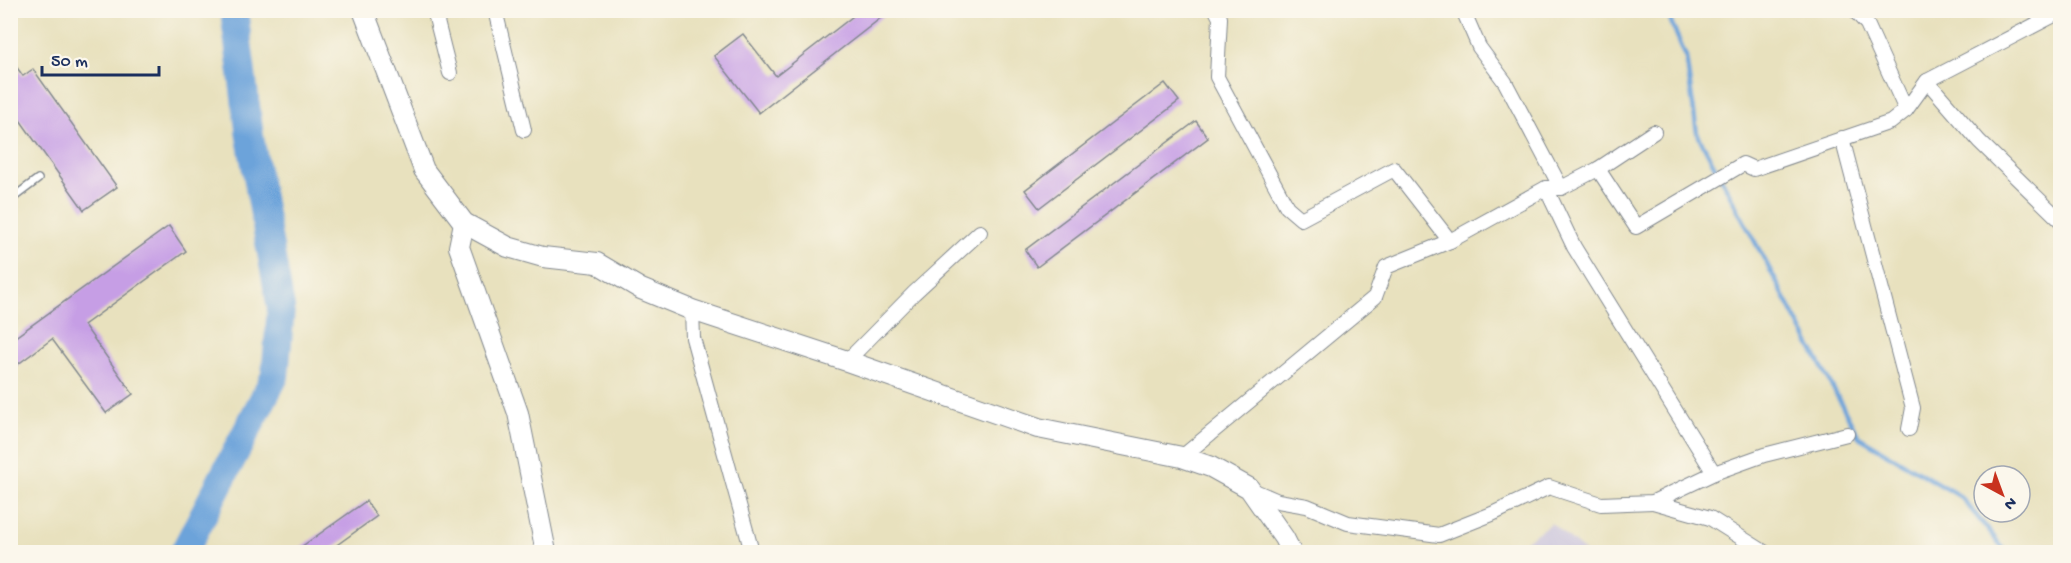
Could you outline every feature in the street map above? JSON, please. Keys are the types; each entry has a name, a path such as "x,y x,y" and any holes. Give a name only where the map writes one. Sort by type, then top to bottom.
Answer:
{"main road":[{"path":"363,10 424,170 464,223 508,246 543,257 597,263 641,289 692,310 1038,428 1182,457 1211,466 1248,488 1284,538 1291,552"},
{"path":"464,223 459,247 518,413 546,552"}],"street":[{"path":"434,10 450,73"},
{"path":"495,10 524,130"},
{"path":"1216,10 1220,18 1217,77 1287,207 1301,219 1394,168 1450,241"},
{"path":"1463,10 1479,47 1505,82 1561,188"},
{"path":"1854,10 1867,24 1906,110"},
{"path":"1598,169 1636,227 1743,164 1754,169 1891,122 1906,110 1927,81 2061,12"},
{"path":"1927,81 1979,141 2061,220"},
{"path":"1182,457 1375,297 1386,267 1450,241 1546,188 1561,188 1598,169 1654,132"},
{"path":"1842,138 1913,408 1909,429"},
{"path":"1546,188 1574,247 1714,473"},
{"path":"847,361 914,293 980,232"},
{"path":"692,310 693,338 752,552"},
{"path":"1653,502 1714,473 1764,455 1846,434"},
{"path":"1248,488 1278,501 1307,506 1348,523 1439,535 1492,514 1549,487 1601,504 1653,502 1710,518 1764,552"}],"lane":[{"path":"10,200 38,179"}],"shaded area":[{"path":"1551,523 1585,552 1510,552"}],"building":[{"path":"861,10 891,10 759,113 714,56 743,34 776,76"},
{"path":"10,58 23,76 33,69 117,187 84,210 10,106"},
{"path":"1165,83 1179,101 1039,208 1025,190"},
{"path":"1196,121 1208,138 1037,267 1025,250"},
{"path":"169,226 186,251 84,325 133,394 106,413 52,339 10,370 10,341"},
{"path":"366,501 377,516 327,552 294,552"}],"waterway":[{"path":"184,552 275,376 281,308 250,137 234,10"},
{"path":"1666,10 1686,57 1697,133 1859,437 1961,497 2006,552"}]}
